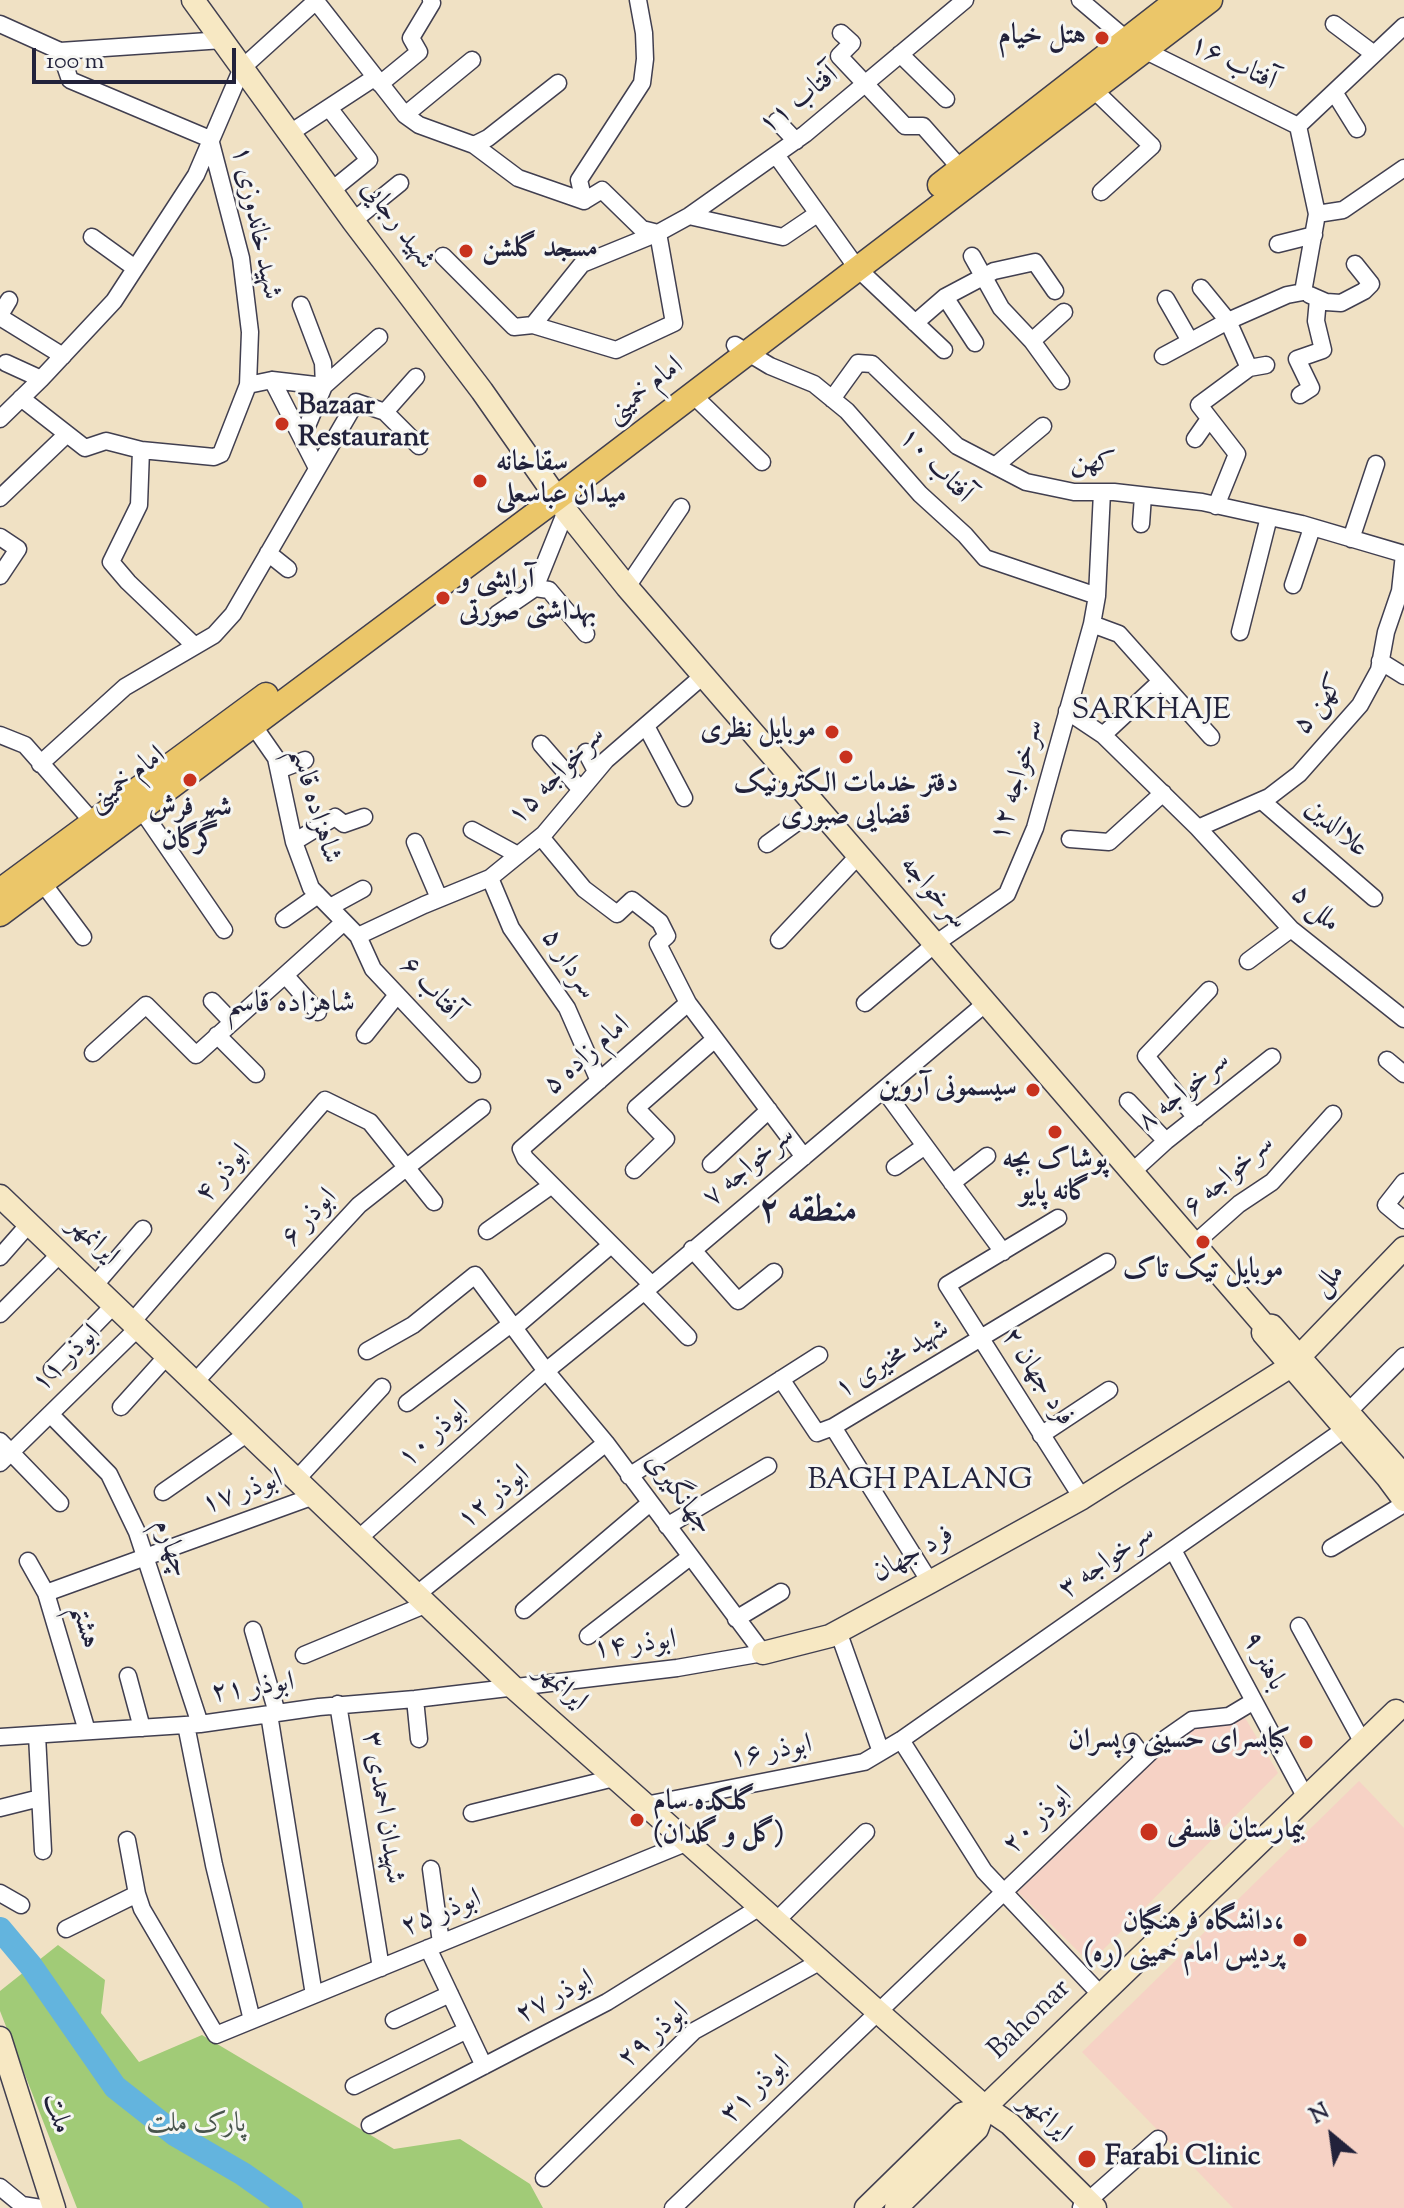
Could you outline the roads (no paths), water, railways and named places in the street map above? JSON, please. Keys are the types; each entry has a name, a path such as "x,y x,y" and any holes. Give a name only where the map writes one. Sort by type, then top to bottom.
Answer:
{"main road":[{"name":"شهید رجایی","path":"193,0 353,221 482,391 558,499"},
{"name":"امام خمینی","path":"0,891 92,821 558,499 740,349 852,262 1093,89 1136,48 1178,0"},
{"name":"امام خمینی","path":"852,262 961,169 1210,0"},
{"name":"امام خمینی","path":"0,914 558,499 692,394 740,349"},
{"name":"سرخواجه","path":"558,499 627,587 1346,1421 1404,1502"},
{"name":"ایرانمهر","path":"0,1196 514,1688 985,2107 1010,2124 1088,2206"},
{"name":"ملل","path":"1295,1361 1404,1248"},
{"name":"فرد جهان","path":"763,1653 830,1636 930,1582 1082,1498 1295,1361"},
{"name":"سرخواجه","path":"1346,1421 1404,1476"},
{"name":"Bahonar","path":"896,2208 977,2129 985,2107 1402,1707"},
{"name":"ملت","path":"2,2052 54,2208"},
{"name":"Bahonar","path":"866,2208 962,2114 985,2107"}],"street":[{"path":"0,419 114,301 196,175 242,68 316,0 405,115 419,125 474,145 518,178 584,201"},
{"path":"584,201 579,180 642,83 644,33 638,0"},
{"name":"آفتاب ۱۱","path":"533,325 582,264 658,233 689,216 796,141 965,0"},
{"name":"آفتاب ۱۶","path":"1080,0 1136,48 1298,126"},
{"path":"290,133 419,52 411,38 432,1"},
{"path":"0,24 60,51 223,40"},
{"path":"1334,24 1374,54"},
{"path":"1300,395 1311,388 1297,359 1323,350 1310,296 1317,214 1298,126 1404,26"},
{"path":"841,33 852,43 839,56 905,126 923,126 961,169"},
{"path":"60,51 70,80 210,139"},
{"path":"900,54 946,99"},
{"path":"405,115 472,60"},
{"path":"474,145 488,138 558,83"},
{"path":"1093,89 1152,146 1101,192"},
{"path":"1334,92 1357,129"},
{"path":"329,108 369,160 332,190"},
{"path":"777,121 796,141"},
{"name":"۱ شهید خاندوزی","path":"141,450 218,457 248,385 250,332 241,258 210,139"},
{"path":"776,155 852,262 944,350"},
{"path":"1317,214 1343,210 1404,168"},
{"path":"353,221 400,183"},
{"path":"443,256 514,327 533,325 616,350 674,323 658,233 642,229 602,190 584,201"},
{"path":"689,216 783,237 817,214"},
{"path":"1278,244 1314,235"},
{"path":"92,237 135,268"},
{"path":"972,256 1001,308 1032,341 1061,381"},
{"path":"915,323 945,297 994,271 1035,262 1055,291"},
{"path":"1163,356 1228,321 1287,295 1341,303 1371,284 1355,264"},
{"path":"1201,288 1228,321 1257,366 1199,405 1237,454 1216,506"},
{"path":"945,297 975,343"},
{"path":"1166,299 1190,341"},
{"path":"9,300 0,316 63,356"},
{"path":"301,305 323,363 324,386"},
{"path":"1032,341 1064,312"},
{"path":"302,438 324,386 379,337"},
{"name":"۱۰ آفتاب","path":"740,349 770,366 814,384 847,411 920,494 985,558 1097,596"},
{"path":"6,363 41,379"},
{"name":"کهن","path":"832,399 858,363 872,364 957,446 1026,482 1074,492 1143,496 1216,506 1269,517 1404,554"},
{"path":"385,412 416,377"},
{"path":"272,380 317,468"},
{"path":"248,385 272,380 324,386"},
{"path":"692,394 762,462"},
{"path":"21,398 85,448 106,441 141,450 139,505 111,562 195,646"},
{"path":"40,764 125,687 214,635 233,614 356,402 385,412 419,446"},
{"path":"1195,439 1209,419"},
{"path":"995,466 1043,426"},
{"path":"0,498 67,434"},
{"path":"1351,539 1376,464"},
{"name":"۱۲ سرخواجه","path":"865,1003 935,944 1007,894 1035,828 1092,624 1097,596 1102,492"},
{"path":"1141,524 1143,496"},
{"path":"497,614 535,588 558,499"},
{"path":"627,587 681,507"},
{"path":"1240,632 1269,517"},
{"path":"1293,585 1312,528"},
{"path":"0,537 18,549 0,576"},
{"path":"268,553 288,569"},
{"name":"۵ کهن","path":"1198,828 1262,801 1299,774 1360,705 1379,670 1386,632 1400,591 1404,554"},
{"path":"535,588 549,590 586,634"},
{"path":"1092,624 1119,634 1211,737"},
{"path":"1380,661 1404,676"},
{"name":"سرخواجه ۱۵","path":"358,936 490,878 541,837 596,771 704,675"},
{"path":"1103,735 1161,681"},
{"name":"ملل ۵","path":"1067,711 1103,735 1163,793 1291,929 1404,1019"},
{"name":"شاهزاده قاسم","path":"253,725 276,758 294,842 311,888 358,936"},
{"path":"646,726 684,798"},
{"path":"0,735 25,745 92,821"},
{"path":"541,744 581,790"},
{"path":"586,752 596,771"},
{"path":"279,770 305,760"},
{"path":"1070,839 1109,842 1163,793"},
{"name":"علاالدین","path":"1262,801 1374,898"},
{"path":"767,844 818,807"},
{"path":"141,809 224,930"},
{"path":"294,842 335,817 344,824 364,817"},
{"path":"472,830 518,855"},
{"path":"541,837 584,889 617,914 632,900 660,922 667,936 658,944 688,1003 804,1157"},
{"path":"415,842 439,898"},
{"path":"779,940 859,855"},
{"name":"۵ سردار","path":"490,878 511,928 567,1008 599,1081"},
{"path":"42,882 83,937"},
{"path":"284,919 324,901 363,889"},
{"path":"93,1053 146,1005 196,1055 344,922"},
{"path":"1248,961 1291,929"},
{"name":"آفتاب ۶","path":"358,936 373,969 472,1074"},
{"path":"285,975 318,1012"},
{"path":"1196,1118 1146,1056 1209,990"},
{"path":"365,1035 397,995"},
{"path":"212,1001 232,1022"},
{"name":"۵ امام زاده","path":"552,1185 525,1158 521,1149 688,1003"},
{"name":"سرخواجه ۷","path":"546,1371 986,1003"},
{"path":"217,1035 256,1074"},
{"path":"634,1170 666,1139 636,1108 715,1039"},
{"name":"۸ سرخواجه","path":"1132,1172 1272,1057"},
{"path":"1387,1060 1404,1074"},
{"path":"884,1090 1003,1252 1058,1218"},
{"name":"ابوذر ۴","path":"135,1325 325,1100 370,1122 405,1169"},
{"path":"1128,1101 1166,1141"},
{"name":"ابوذر ۶","path":"195,1382 359,1205 482,1108"},
{"path":"711,1164 769,1110"},
{"name":"سرخواجه ۶","path":"1194,1244 1239,1204 1272,1182 1333,1114"},
{"path":"895,1167 925,1146"},
{"path":"952,1183 987,1156"},
{"path":"405,1169 434,1202"},
{"path":"1404,1182 1386,1205 1404,1220"},
{"path":"487,1231 552,1185 611,1245 688,1337"},
{"path":"0,1257 29,1224"},
{"path":"94,1286 143,1229"},
{"path":"407,1403 513,1326 611,1245"},
{"path":"692,1249 738,1301 774,1272"},
{"name":"۲ فرد جهان","path":"1003,1252 947,1285 1082,1498"},
{"path":"0,1314 60,1254"},
{"name":"شهید مخیری ۱","path":"833,1427 1107,1262"},
{"name":"جهانگیری","path":"367,1351 413,1325 475,1275 763,1653"},
{"path":"52,1369 114,1305"},
{"name":"ابوذر ۱۱","path":"4,1453 50,1414 135,1325"},
{"path":"629,1476 819,1355"},
{"path":"121,1407 167,1356"},
{"name":"سرخواجه ۳","path":"901,1740 1173,1550 1346,1421 1404,1356"},
{"name":"ابوذر ۱۰","path":"358,1539 546,1371"},
{"path":"781,1379 817,1433 833,1427 930,1582"},
{"path":"296,1480 382,1387"},
{"path":"1041,1435 1109,1390"},
{"name":"چهارم","path":"50,1414 109,1474 137,1532 193,1724 214,1865 252,2020"},
{"path":"163,1492 248,1433"},
{"name":"ابوذر ۱۲","path":"304,1655 422,1600 606,1443"},
{"path":"4,1453 60,1503"},
{"path":"667,1526 768,1466"},
{"name":"۱۷ ابوذر","path":"145,1557 314,1496"},
{"path":"1331,1548 1404,1502"},
{"path":"524,1610 650,1503"},
{"name":"۹ باهنر","path":"1173,1550 1306,1798"},
{"name":"هشتم","path":"87,1731 46,1593 145,1557"},
{"path":"588,1636 690,1557"},
{"path":"28,1561 46,1593"},
{"path":"736,1619 781,1592"},
{"path":"1299,1626 1363,1743"},
{"path":"253,1630 273,1713 282,1798 314,1995"},
{"path":"838,1631 881,1752"},
{"name":"۱۴ ابوذر","path":"514,1688 677,1668 763,1653"},
{"path":"128,1676 142,1728"},
{"name":"۲۱ ابوذر","path":"0,1737 193,1724 338,1704 514,1688"},
{"path":"415,1699 419,1739"},
{"name":"ابوذر ۲۰","path":"878,2012 1162,1741 1192,1720 1229,1716 1254,1701"},
{"name":"شهیدان احمدی ۳","path":"338,1704 381,1968"},
{"path":"37,1735 43,1851"},
{"path":"901,1740 984,1871 1101,1995"},
{"name":"۱۶ ابوذر","path":"645,1805 864,1762 901,1740"},
{"path":"1132,1742 1144,1758"},
{"path":"472,1813 614,1778"},
{"path":"0,1808 40,1798"},
{"name":"ابوذر ۲۷","path":"370,2125 768,1914 866,1832"},
{"path":"66,1929 137,1894 127,1840"},
{"name":"ابوذر ۲۵","path":"137,1894 142,1909 216,2035 688,1842"},
{"path":"431,1869 435,1945 450,1994 484,2066"},
{"path":"0,1893 21,1905"},
{"name":"ابوذر ۲۹","path":"544,2178 694,2031 821,1961"},
{"path":"394,2020 450,1994"},
{"name":"ابوذر ۳۱","path":"673,2208 878,2012"},
{"path":"354,2086 467,2030"},
{"path":"1088,2206 1158,2139"},
{"path":"0,2187 22,2205 41,2208"}],"waterway":[{"path":"0,1929 31,1966 115,2087 176,2135 243,2174 291,2208"}],"place":[{"name":"هتل خیام","path":"1102,38"},
{"name":"مسجد گلشن","path":"466,251"},
{"name":"Bazaar Restaurant","path":"282,424"},
{"name":"سقاخانه میدان عباسعلی","path":"480,481"},
{"name":"آرایشی و بهداشتی صورتی","path":"443,598"},
{"name":"موبایل نظری","path":"832,732"},
{"name":"دفتر خدمات الکترونیک قضایی صبوری","path":"846,757"},
{"name":"شهر فرش گرگان","path":"190,780"},
{"name":"سیسمونی آروین","path":"1033,1090"},
{"name":"پوشاک بچه گانه پایو","path":"1055,1132"},
{"name":"موبایل تیک تاک","path":"1203,1242"},
{"name":"کبابسرای حسینی و پسران","path":"1306,1742"},
{"name":"گلکده سام (گل و گلدان)","path":"637,1820"},
{"name":"بیمارستان فلسفی","path":"1149,1832"},
{"name":"دانشگاه فرهنگیان، پردیس امام خمینی (ره)","path":"1300,1940"},
{"name":"Farabi Clinic","path":"1087,2159"}],"district":[{"name":"SARKHAJE","path":"1151,713"},
{"name":"شاهزاده قاسم","path":"291,1006"},
{"name":"منطقه ۲","path":"808,1214"},
{"name":"BAGH PALANG","path":"920,1483"}],"park label":[{"name":"پارک ملت","path":"196,2126"}]}
